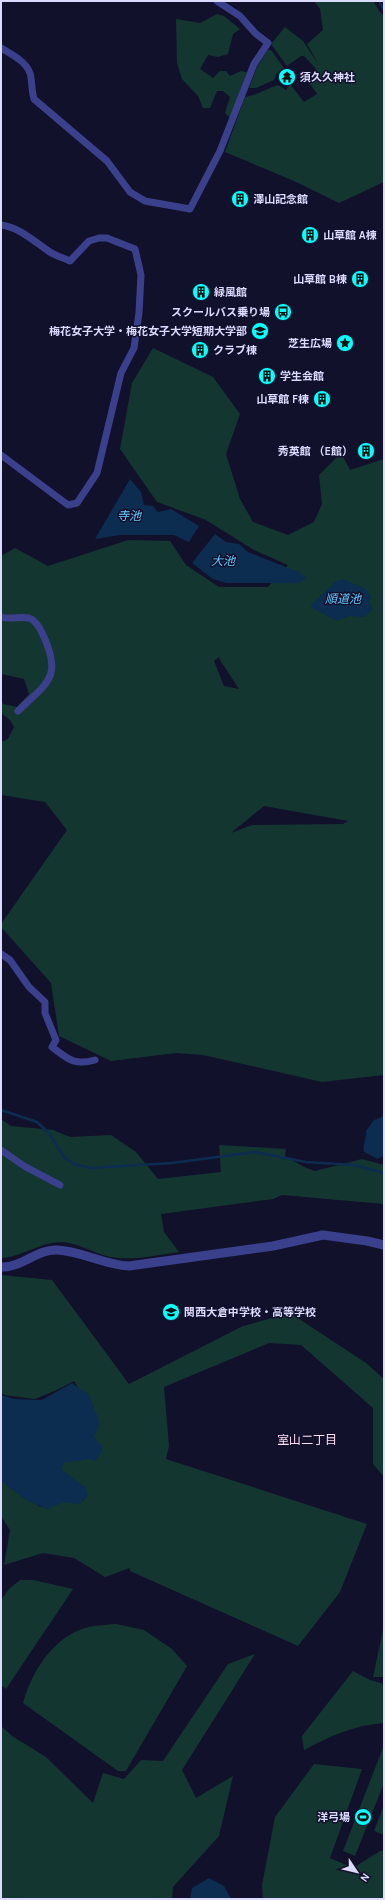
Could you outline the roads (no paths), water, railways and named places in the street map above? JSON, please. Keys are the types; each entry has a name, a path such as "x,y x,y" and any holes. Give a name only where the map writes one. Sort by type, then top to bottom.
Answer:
{"street":[{"path":"1,48 28,66 34,99 107,160 130,192 144,201 190,209 220,151 254,64 268,43 240,16 217,1"},
{"path":"1,225 7,226 32,238 52,253 70,261 89,241 107,238 135,250 141,275 139,313 134,348 121,373 97,473 77,503 68,505 1,455"},
{"path":"1,617 30,618 36,624 47,644 52,667 51,676 44,688 18,711"},
{"path":"1,954 10,960 29,987 42,997 45,1002 45,1013 56,1040 52,1047 71,1061 79,1063 95,1060"},
{"path":"1,1150 24,1166 60,1185"},
{"path":"1,1267 16,1266 43,1253 57,1250 83,1255 106,1264 129,1266 273,1246 323,1235 367,1241 384,1246"}],"water":[{"name":"寺池","path":"130,479 141,492 144,505 153,506 158,512 171,509 199,526 189,542 174,535 120,535 95,539"},
{"name":"大池","path":"215,534 226,542 239,544 248,552 301,573 306,578 299,583 226,583 213,579 192,563"},
{"name":"順道池","path":"342,579 366,589 371,597 369,602 373,609 364,617 349,616 336,621 310,606 336,581"},
{"path":"384,1116 383,1156 378,1159 364,1152 366,1131 374,1120"},
{"path":"72,1383 89,1395 99,1421 98,1429 94,1437 102,1446 102,1452 95,1461 89,1459 63,1463 62,1470 86,1488 88,1495 80,1504 64,1502 47,1509 26,1500 1,1481 1,1395 14,1399 42,1400"},
{"path":"209,1878 224,1886 231,1899 190,1899 192,1888"}],"waterway":[{"path":"379,1 384,10"},
{"path":"1,1110 37,1122 49,1133 64,1157 74,1164 90,1168 172,1163 255,1152 306,1162 354,1165 384,1173"}],"place":[{"name":"須久久神社","path":"287,77"},
{"name":"澤山記念館","path":"240,199"},
{"name":"山草館 A棟","path":"310,235"},
{"name":"山草館 B棟","path":"360,279"},
{"name":"緑風館","path":"201,292"},
{"name":"スクールバス乗り場","path":"283,312"},
{"name":"梅花女子大学・梅花女子大学短期大学部","path":"260,331"},
{"name":"芝生広場","path":"345,343"},
{"name":"クラブ棟","path":"200,350"},
{"name":"学生会館","path":"267,376"},
{"name":"山草館 F棟","path":"322,399"},
{"name":"秀英館 （E館）","path":"366,451"},
{"name":"関西大倉中学校・高等学校","path":"171,1312"},
{"name":"洋弓場","path":"363,1817"}],"district":[{"name":"室山二丁目","path":"307,1440"}]}
